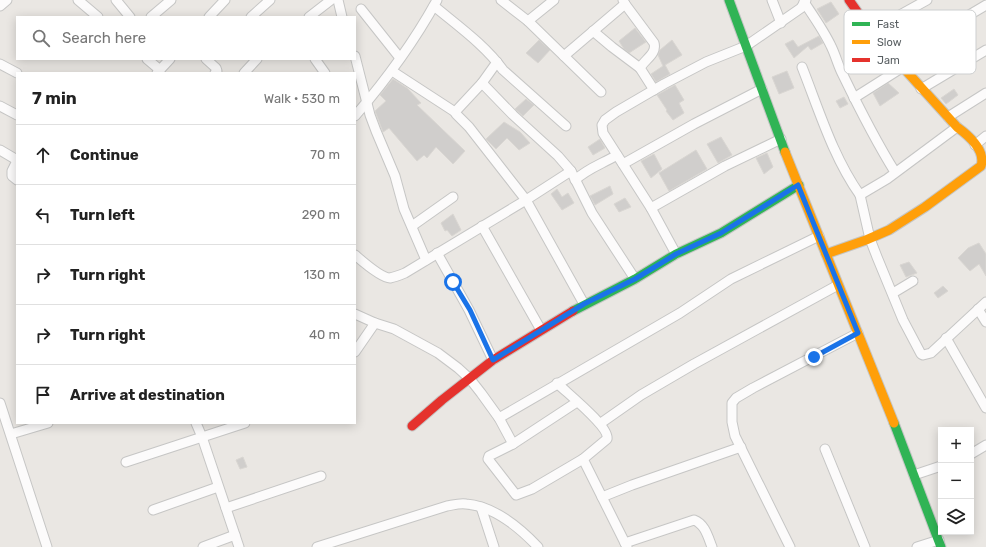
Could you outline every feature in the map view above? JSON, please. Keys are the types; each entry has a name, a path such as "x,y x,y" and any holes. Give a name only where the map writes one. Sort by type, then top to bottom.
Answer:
{"street":[{"path":"0,6 7,0"},
{"path":"78,0 97,16"},
{"path":"116,0 129,16"},
{"path":"152,16 171,0"},
{"path":"210,16 225,0"},
{"path":"252,16 270,0"},
{"path":"310,16 331,0"},
{"path":"338,0 342,16"},
{"path":"501,0 528,21 601,92"},
{"path":"528,21 554,0"},
{"path":"729,0 798,185 858,333 940,544 917,547"},
{"path":"772,0 781,22"},
{"path":"849,0 856,10"},
{"path":"909,10 927,0"},
{"path":"676,254 650,208 603,133 602,125 610,116 654,90 706,62 746,46 801,8 805,1 832,47 842,74 854,98 875,139 895,172"},
{"path":"564,56 624,2 654,43 655,47 654,52 640,68"},
{"path":"356,115 392,71 435,3 497,62 503,70 566,126"},
{"path":"976,12 986,6"},
{"path":"361,9 400,58"},
{"path":"593,31 640,68 654,90"},
{"path":"976,56 986,50"},
{"path":"148,60 158,72 169,60"},
{"path":"207,60 216,68 217,72"},
{"path":"245,72 256,60"},
{"path":"316,60 324,72"},
{"path":"356,60 376,131 395,176 404,209 426,260"},
{"path":"455,112 482,83 497,62"},
{"path":"0,64 16,72"},
{"path":"802,67 830,139 845,171 860,196 870,239 910,334 921,354 931,353 986,302"},
{"path":"392,71 455,112 526,200 584,304"},
{"path":"854,98 891,74"},
{"path":"826,254 870,239 890,229 984,167 981,154 970,137 957,127 908,74"},
{"path":"921,89 946,74"},
{"path":"482,83 513,115 558,156 571,171 592,213 635,279"},
{"path":"623,164 694,124 762,89"},
{"path":"948,117 986,92"},
{"path":"0,106 16,114"},
{"path":"860,196 957,127"},
{"path":"975,145 986,136"},
{"path":"650,208 726,166 781,139"},
{"path":"0,150 16,159"},
{"path":"575,180 592,167 617,155"},
{"path":"16,162 12,171 12,176 16,179"},
{"path":"356,256 377,272 388,278 396,277 526,200 571,171"},
{"path":"412,426 442,400 493,360 541,330 584,304 635,279 676,254 721,233 798,185"},
{"path":"412,226 453,197"},
{"path":"482,226 541,330"},
{"path":"499,418 680,313 731,279 819,236"},
{"path":"437,253 470,310 493,360"},
{"path":"892,293 913,281"},
{"path":"601,424 641,395 694,364 838,285"},
{"path":"978,310 986,322"},
{"path":"356,314 394,329 438,353 458,368 470,379 499,418 513,444"},
{"path":"356,351 375,323"},
{"path":"790,547 736,436 732,422 732,403 736,398 858,333"},
{"path":"946,338 986,408"},
{"path":"557,384 577,402 601,424 607,433 607,439 583,459 532,489 516,495 488,458 489,456 513,444 577,402"},
{"path":"0,403 47,547"},
{"path":"11,434 45,424"},
{"path":"196,424 239,547"},
{"path":"126,462 202,437 228,426 239,424"},
{"path":"974,452 986,445"},
{"path":"602,497 741,447"},
{"path":"825,449 865,547"},
{"path":"583,459 626,545 694,520 699,522 704,527 712,547"},
{"path":"914,475 938,467"},
{"path":"226,508 321,476"},
{"path":"153,510 218,487"},
{"path":"317,547 447,506 465,504 481,507 500,517 525,534 538,547"},
{"path":"481,507 494,547"},
{"path":"203,547 235,535"}],"building":[{"path":"831,2 839,14 826,23 817,9"},
{"path":"635,28 646,42 629,53 624,49 619,41"},
{"path":"819,36 823,43 811,50 808,46 794,58 785,44 793,40 798,47"},
{"path":"539,40 550,50 538,63 526,53"},
{"path":"672,40 682,55 665,65 670,74 656,82 651,74 663,66 658,55 660,50"},
{"path":"787,71 794,88 779,94 772,77"},
{"path":"393,79 407,88 421,103 417,105 465,151 453,164 436,147 427,158 424,155 417,161 389,128 383,132 375,111 386,101 380,95"},
{"path":"888,83 899,93 880,106 873,93"},
{"path":"675,85 684,100 679,103 684,113 673,120 657,95"},
{"path":"954,89 958,95 946,104 941,98"},
{"path":"844,97 848,104 840,108 836,101"},
{"path":"526,99 534,105 523,116 515,109"},
{"path":"504,122 520,132 530,143 519,150 507,138 496,149 486,139"},
{"path":"721,137 732,155 718,163 707,144"},
{"path":"600,139 605,148 593,155 588,147"},
{"path":"696,150 707,169 669,191 659,173"},
{"path":"767,153 773,167 764,174 756,158"},
{"path":"654,154 662,169 651,178 641,161"},
{"path":"610,186 613,194 595,205 590,196"},
{"path":"557,189 562,197 568,193 574,203 562,210 551,194"},
{"path":"625,198 631,207 619,212 614,204"},
{"path":"453,214 461,230 452,236 447,230 445,231 441,223"},
{"path":"979,243 986,254 986,276 979,264 970,271 958,258 968,248"},
{"path":"909,262 917,273 906,277 900,265"},
{"path":"943,286 948,291 938,298 934,293"},
{"path":"243,457 247,467 240,469 236,460"}],"traffic: fast":[{"path":"729,0 785,152"},
{"path":"573,311 635,279 676,254 721,233 799,185"},
{"path":"894,423 941,547"}],"traffic: slow":[{"path":"826,254 889,230 925,207 981,166 982,160 979,149 909,74"},
{"path":"785,152 894,423"}],"traffic: jam":[{"path":"849,0 856,10"},
{"path":"412,426 442,400 493,360 573,311"}],"route":[{"path":"453,282 470,310 493,360 584,304 635,279 676,254 721,233 798,185 858,333 814,357"}]}
